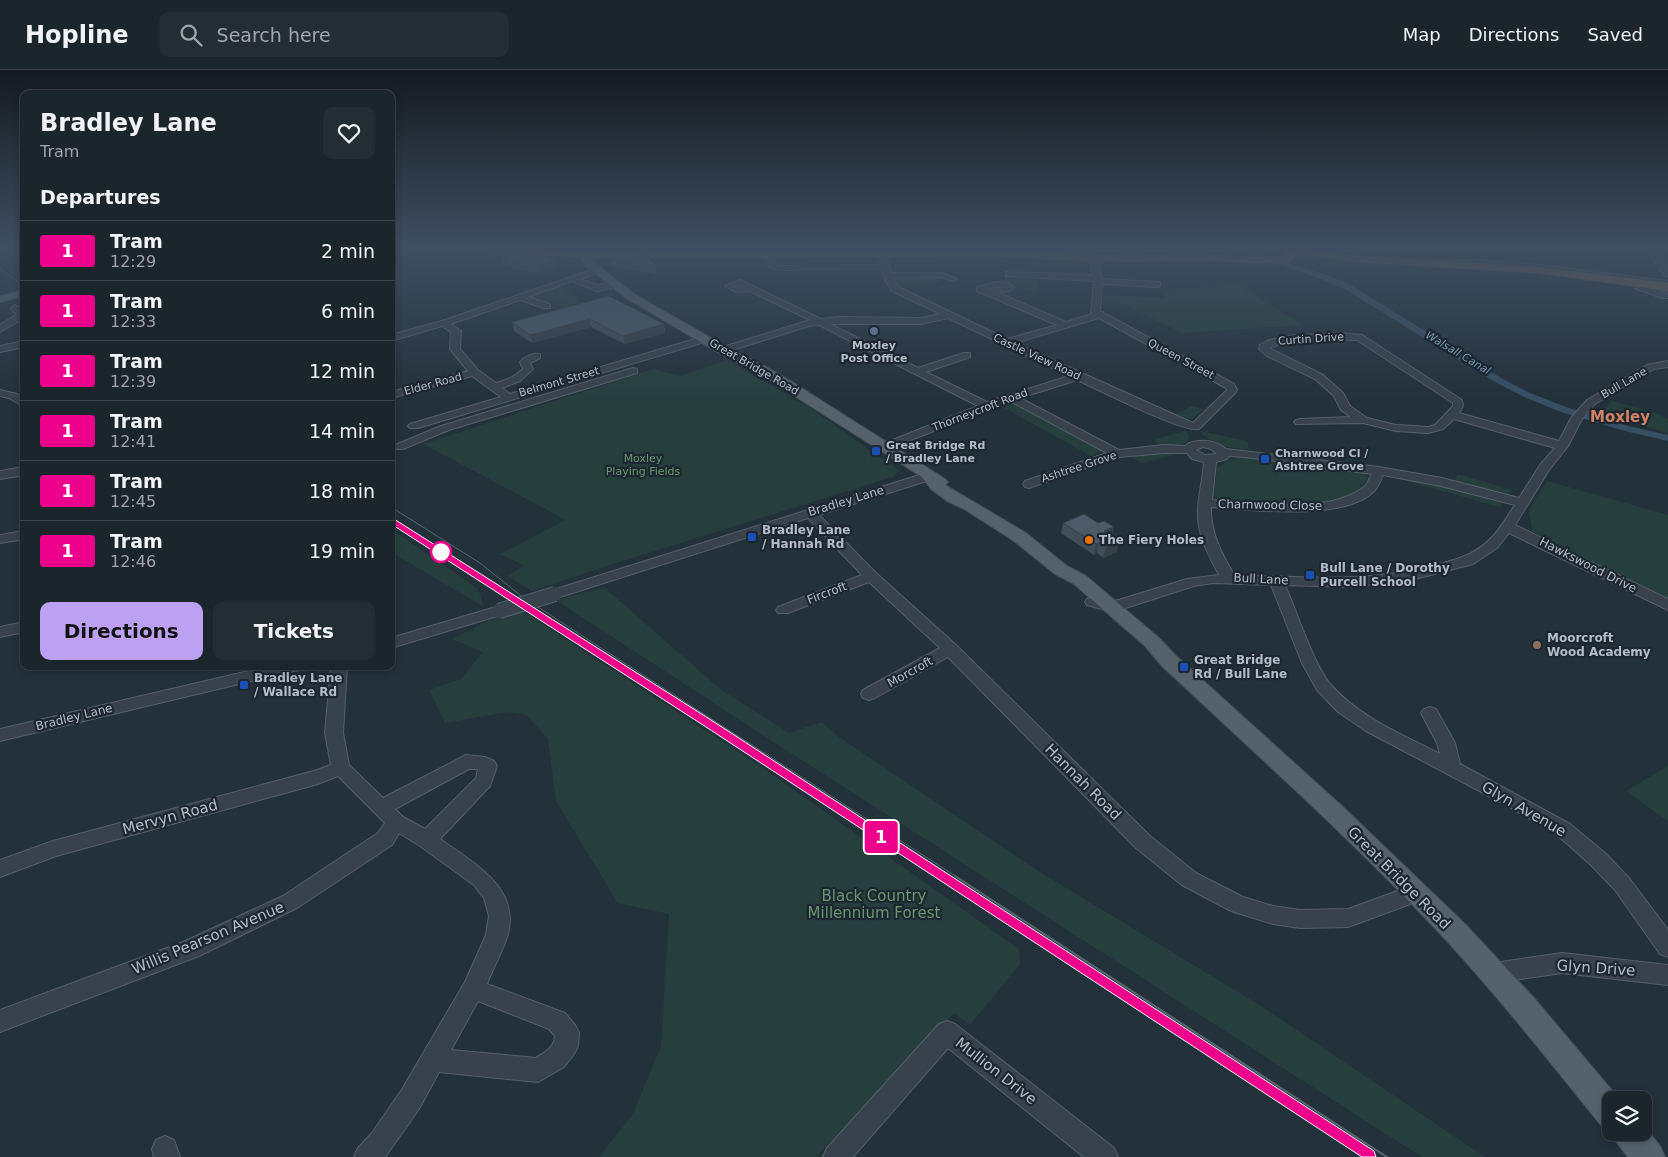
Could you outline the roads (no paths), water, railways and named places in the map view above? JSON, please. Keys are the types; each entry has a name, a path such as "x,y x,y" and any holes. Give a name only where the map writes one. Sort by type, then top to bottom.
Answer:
{"main road":[{"name":"Great Bridge Road","path":"631,297 723,350 776,378 884,447 929,476 936,486 953,498 970,506 1020,537 1061,570 1080,580 1113,607 1416,893 1494,974 1602,1101"},
{"name":"Great Bridge Road","path":"1061,570 1068,581 1137,641 1169,661"},
{"path":"1636,1141 1649,1157"}],"street":[{"path":"395,337 431,325 444,323 520,297 548,306"},
{"path":"770,297 823,321 986,406"},
{"name":"Castle View Road","path":"911,297 1078,376 1194,427"},
{"path":"1000,297 1066,325"},
{"path":"1006,342 1100,315 1095,309 1095,297"},
{"path":"15,308 20,315"},
{"path":"723,350 808,323 823,321 922,321 949,315"},
{"name":"Queen Street","path":"1100,315 1230,386 1232,390 1194,427"},
{"path":"0,329 20,317"},
{"path":"444,323 456,331 455,349 474,372 493,388 508,396"},
{"path":"1343,325 1359,337"},
{"name":"Curtin Drive","path":"1359,337 1458,402 1458,406 1452,415 1439,428 1428,430 1396,428 1363,420 1351,414 1345,408 1339,396 1320,378 1270,354 1264,349 1265,345 1278,340 1359,337"},
{"name":"Belmont Street","path":"414,426 508,396 704,339"},
{"path":"0,350 20,345"},
{"path":"918,371 967,355"},
{"path":"493,388 512,382 522,376 528,370 525,362 537,356"},
{"path":"399,447 445,428 629,372 637,368 631,361"},
{"name":"Bull Lane","path":"1113,607 1192,582 1228,578 1358,582 1399,578 1468,562 1492,545 1507,527 1544,468 1562,446 1580,414 1591,402 1652,367 1668,364"},
{"name":"Elder Road","path":"395,394 474,372"},
{"name":"Thorneycroft Road","path":"884,447 1010,397 1078,376"},
{"path":"0,393 13,396 20,401"},
{"path":"1010,397 1117,454"},
{"path":"1452,415 1562,446"},
{"path":"1297,423 1363,420"},
{"path":"1194,427 1196,434 1203,444"},
{"path":"1223,452 1223,456 1220,458 1210,459 1194,455 1190,450 1193,445 1203,444 1215,446 1223,452 1245,453 1379,471 1442,482 1523,503"},
{"name":"Ashtree Grove","path":"1029,484 1117,454 1164,449 1190,450"},
{"path":"1210,459 1210,471 1204,503 1204,528 1214,553 1228,578"},
{"name":"Charnwood Close","path":"1204,503 1321,508 1346,502 1365,494 1378,481 1379,471"},
{"path":"0,475 20,472"},
{"name":"Bradley Lane","path":"395,642 555,594 929,476"},
{"name":"Hannah Road","path":"810,513 871,576 950,649 1143,842 1189,880 1238,905 1273,915 1300,919 1348,918 1416,893"},
{"name":"Hawkswood Drive","path":"1507,527 1668,606"},
{"path":"0,539 20,535"},
{"name":"Fircroft","path":"783,610 871,576"},
{"name":"Glyn Avenue","path":"1276,580 1302,645 1323,686 1344,708 1372,727 1563,828 1598,859 1661,925 1668,947"},
{"path":"1092,602 1113,607 1109,610 1122,621 1122,628"},
{"path":"0,632 20,628"},
{"name":"Morcroft","path":"869,694 950,649"},
{"name":"Bradley Lane","path":"0,735 277,670"},
{"path":"339,670 334,733 341,768 396,822 427,840 481,879 494,894 500,916 496,935 473,989 393,1125 367,1157"},
{"path":"1430,713 1446,743 1452,769"},
{"path":"380,808 466,762 479,762 488,766 484,782 427,840"},
{"name":"Mervyn Road","path":"0,869 53,849 318,777 341,768"},
{"name":"Willis Pearson Avenue","path":"0,1022 191,949 290,902 384,839 396,822"},
{"name":"Glyn Drive","path":"1494,974 1562,963 1668,975"},
{"path":"432,1060 538,1070 556,1059 566,1046 567,1033 557,1021 473,989"},
{"name":"Mullion Drive","path":"836,1157 947,1032 1105,1157"}],"waterway":[{"name":"Walsall Canal","path":"1363,297 1498,380 1527,395 1565,410 1625,428 1668,438"}],"tram line":[{"path":"395,510 480,563 520,595 567,626 957,877"},
{"path":"395,523 516,600"},
{"name":"1","path":"395,523 707,722 1368,1157"},
{"path":"869,829 942,877"},
{"path":"940,876 1368,1157"},
{"path":"955,876 1387,1157"}],"place":[{"name":"Moxley Post Office","path":"874,331"},
{"name":"Great Bridge Rd / Bradley Lane","path":"876,451"},
{"name":"Charnwood Cl / Ashtree Grove","path":"1265,459"},
{"name":"Bradley Lane / Hannah Rd","path":"752,537"},
{"name":"The Fiery Holes","path":"1089,540"},
{"name":"Bull Lane / Dorothy Purcell School","path":"1310,575"},
{"name":"Moorcroft Wood Academy","path":"1537,645"},
{"name":"Great Bridge Rd / Bull Lane","path":"1184,667"},
{"name":"Bradley Lane / Wallace Rd","path":"244,685"}],"district":[{"name":"Moxley","path":"1620,417"}],"park label":[{"name":"Moxley Playing Fields","path":"643,464"},
{"name":"Black Country Millennium Forest","path":"874,904"}]}
